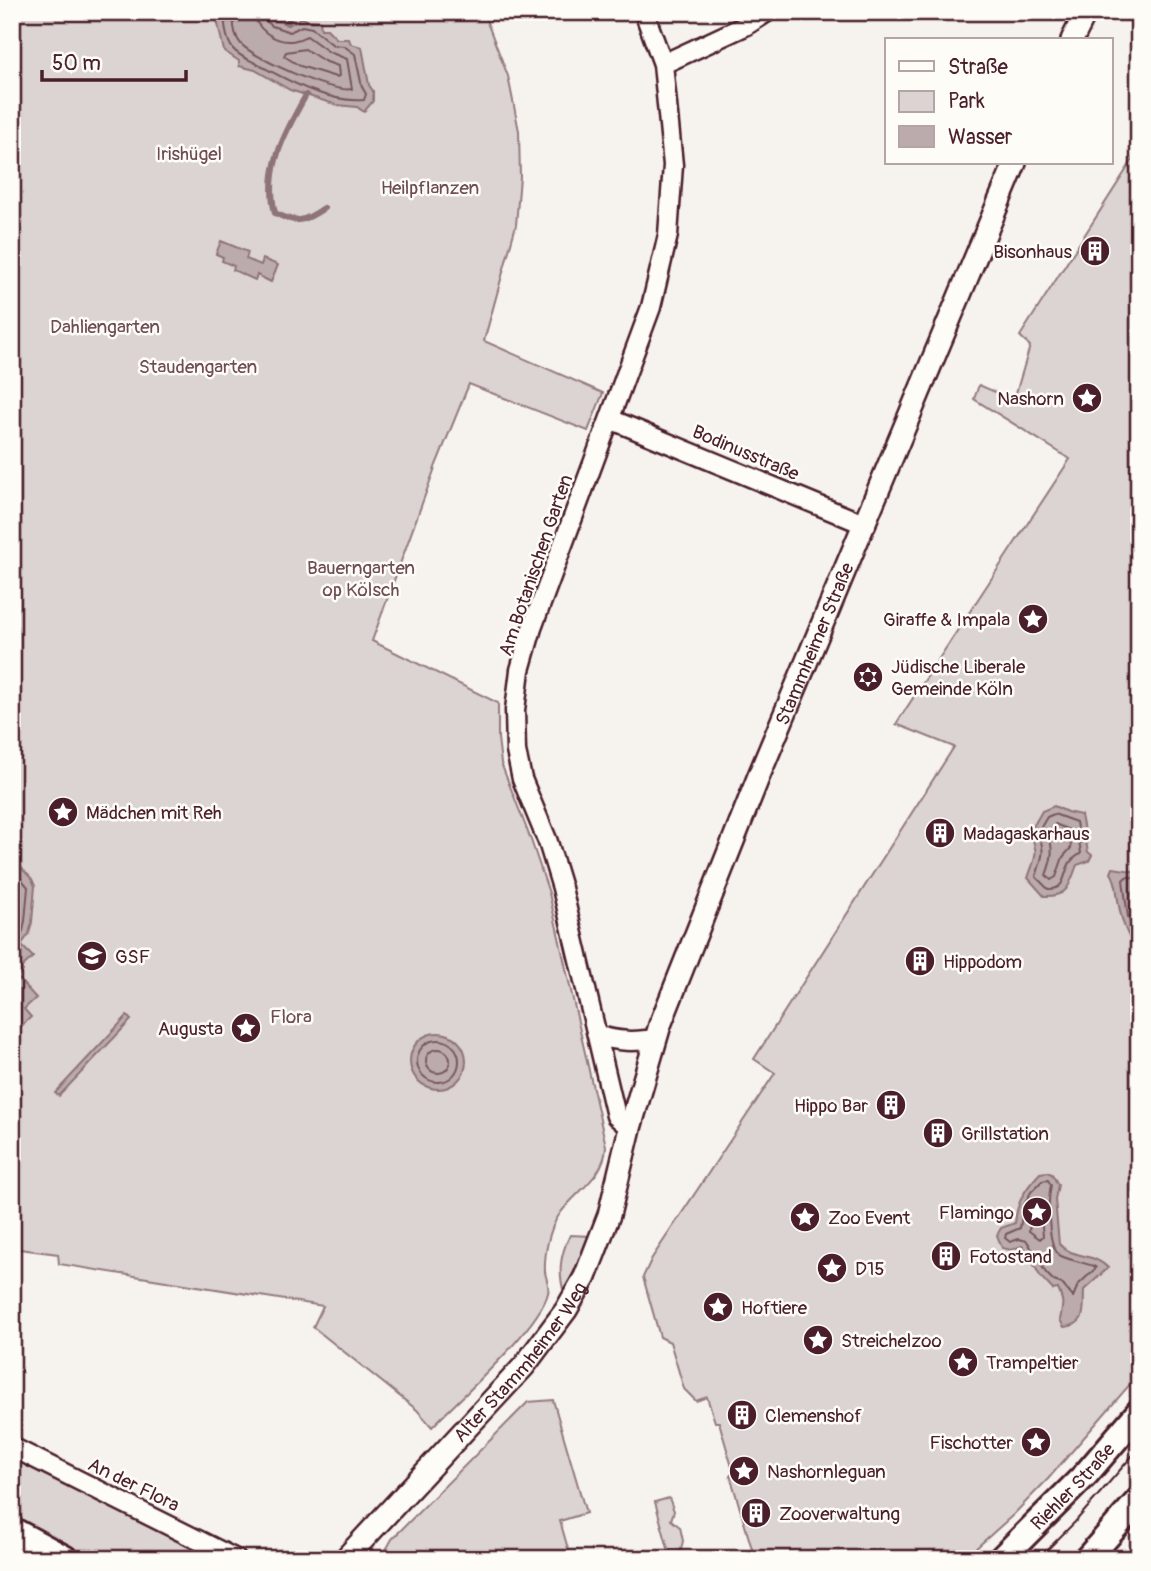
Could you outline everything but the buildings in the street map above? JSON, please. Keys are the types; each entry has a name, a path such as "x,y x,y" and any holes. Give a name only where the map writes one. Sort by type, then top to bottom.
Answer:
{"main road":[{"name":"Riehler Straße","path":"1001,1559 1086,1474 1139,1412"},
{"path":"1087,1559 1139,1500"},
{"path":"12,1531 64,1559"}],"street":[{"name":"Am Botanischen Garten","path":"630,1128 616,1116 562,888 548,842 522,779 516,751 515,710 520,670 532,628 651,307 668,235 673,165 663,64 644,12"},
{"path":"663,64 747,25 767,12"},
{"path":"1073,38 1086,12"},
{"name":"Stammheimer Straße","path":"630,1128 656,1039 761,773 1015,164"},
{"name":"Bodinusstraße","path":"610,419 866,525"},
{"path":"597,1035 616,1041 656,1039"},
{"name":"Alter Stammheimer Weg","path":"345,1559 524,1366 566,1311 585,1277 603,1234 630,1128"},
{"name":"An der Flora","path":"12,1447 236,1559"}],"green space":[{"name":"Flora","path":"12,12 483,12 508,76 519,131 520,177 516,225 484,341 603,393 588,431 469,384 436,465 372,641 498,703 501,763 549,893 606,1146 595,1176 566,1206 552,1227 545,1258 548,1290 542,1308 515,1343 432,1427 417,1410 313,1327 323,1306 59,1264 58,1254 12,1248"},
{"path":"1139,150 1139,1374 1048,1479 964,1559 755,1559 730,1475 734,1474 719,1422 715,1422 707,1397 696,1401 684,1389 670,1342 660,1337 643,1277 652,1258 775,1073 754,1059 954,747 896,724 1070,459 974,399 979,385 1014,400 1030,346 1020,336"},
{"path":"570,1235 590,1236 564,1293 561,1264"},
{"path":"553,1400 586,1513 560,1521 571,1559 381,1559 392,1539 528,1402"},
{"path":"12,1456 216,1559 85,1559 12,1520"},
{"path":"669,1498 674,1511 671,1520 680,1527 683,1541 680,1553 688,1559 671,1559 655,1502"}],"water":[{"path":"218,12 266,12 275,20 289,25 302,17 320,21 321,29 327,29 337,39 349,39 351,44 362,47 373,101 364,112 357,107 337,105 290,90 255,70 239,66 239,61 224,51 217,20"},
{"path":"221,241 248,252 246,259 261,265 263,259 278,265 271,282 257,275 255,280 233,270 234,266 222,261 223,257 216,254"},
{"path":"1054,806 1081,815 1088,852 1092,855 1089,861 1077,865 1070,884 1063,892 1044,896 1028,878 1035,855 1030,832 1042,811"},
{"path":"12,858 32,879 35,886 32,922 29,934 21,945 33,957 21,968 23,971 17,977 36,998 24,1009 31,1017 12,1035 18,1000 12,984"},
{"path":"1113,868 1139,872 1139,952 1127,934 1111,873"},
{"path":"127,1016 131,1020 59,1096 55,1093"},
{"path":"438,1033 449,1035 458,1041 464,1050 464,1072 458,1081 449,1087 438,1089 427,1087 418,1081 412,1072 410,1061 412,1050 418,1041 427,1035"},
{"path":"1040,1173 1052,1174 1058,1185 1055,1199 1059,1244 1070,1252 1097,1260 1108,1268 1084,1290 1083,1315 1072,1326 1064,1327 1060,1320 1062,1303 1058,1289 1053,1290 1040,1276 1026,1250 1022,1246 1011,1250 1002,1248 997,1235 1001,1228 1015,1223 1026,1190"}],"waterway":[{"path":"287,23 292,12"},
{"path":"306,95 278,151 272,197 275,213 289,219 305,219 324,208"}],"tram line":[{"path":"1038,1559 1075,1522 1139,1448"}],"place":[{"name":"Bisonhaus","path":"1095,251"},
{"name":"Nashorn","path":"1087,398"},
{"name":"Giraffe & Impala","path":"1033,619"},
{"name":"Jüdische Liberale Gemeinde Köln","path":"868,677"},
{"name":"Mädchen mit Reh","path":"63,812"},
{"name":"Madagaskarhaus","path":"940,833"},
{"name":"GSF","path":"92,956"},
{"name":"Hippodom","path":"920,961"},
{"name":"Augusta","path":"246,1028"},
{"name":"Hippo Bar","path":"891,1105"},
{"name":"Grillstation","path":"938,1133"},
{"name":"Flamingo","path":"1037,1212"},
{"name":"Zoo Event","path":"805,1217"},
{"name":"Fotostand","path":"946,1256"},
{"name":"D15","path":"832,1268"},
{"name":"Hoftiere","path":"718,1307"},
{"name":"Streichelzoo","path":"818,1340"},
{"name":"Trampeltier","path":"963,1362"},
{"name":"Clemenshof","path":"742,1415"},
{"name":"Fischotter","path":"1036,1442"},
{"name":"Nashornleguan","path":"744,1471"},
{"name":"Zooverwaltung","path":"756,1513"}],"park label":[{"name":"Irishügel","path":"189,153"},
{"name":"Heilpflanzen","path":"430,187"},
{"name":"Dahliengarten","path":"105,326"},
{"name":"Staudengarten","path":"198,366"},
{"name":"Bauerngarten op Kölsch","path":"361,578"}]}
